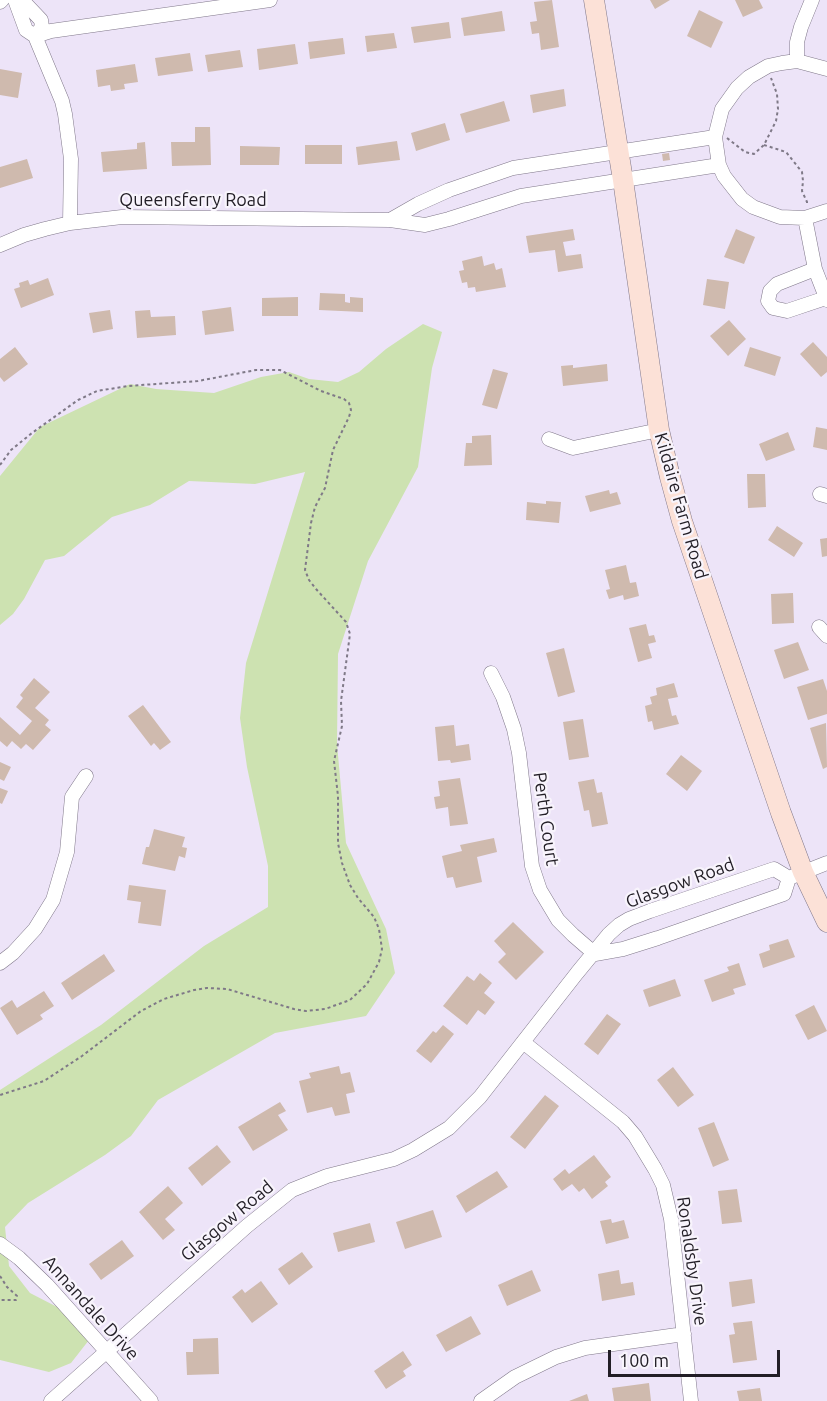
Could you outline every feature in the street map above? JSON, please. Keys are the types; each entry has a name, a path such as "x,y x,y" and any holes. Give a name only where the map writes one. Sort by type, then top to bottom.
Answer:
{"main road":[{"name":"Kildaire Farm Road","path":"594,0 659,430 682,521 796,875 827,922"}],"street":[{"path":"15,0 26,30 35,36 62,101 71,159 70,223"},
{"path":"22,0 41,20 42,27 35,36"},
{"path":"35,36 51,31 270,0"},
{"path":"797,61 797,42 812,0"},
{"path":"827,69 797,61 768,66 749,77 737,88 722,109 715,132 720,165 732,188 753,207 780,217 805,218 827,211"},
{"path":"390,220 418,204 513,168 618,152 715,132"},
{"name":"Queensferry Road","path":"0,245 24,235 70,223 122,217 390,220 425,225 521,196 720,165"},
{"path":"466,184 475,209"},
{"path":"805,218 815,269 826,299 787,310 773,308 768,301 770,291 777,284 815,269"},
{"path":"549,439 573,448 659,430"},
{"name":"Perth Court","path":"491,673 503,697 514,729 532,866 540,890 558,920 595,954"},
{"path":"0,963 13,953 34,929 53,900 67,852 72,797 86,776"},
{"path":"595,954 623,949 658,938 784,894 796,875 827,863"},
{"name":"Glasgow Road","path":"51,1401 247,1226 292,1190 327,1176 394,1158 413,1150 449,1128 480,1097 609,934 620,925 650,911 774,869 796,875"},
{"name":"Ronaldsby Drive","path":"523,1042 623,1122 651,1161 663,1185 671,1219 691,1401"},
{"name":"Annandale Drive","path":"0,1244 33,1270 151,1401"},
{"path":"481,1401 515,1377 556,1357 585,1348 684,1334"}],"path":[{"path":"715,132 745,152 754,154 764,145 777,121 778,109 777,94 768,66"},
{"path":"764,145 786,152 802,172 802,191 807,202 805,218"},
{"path":"0,465 11,450 32,433 78,400 97,391 128,386 198,381 256,370 279,370 344,399 349,404 351,410 349,417 333,450 325,488 315,507 305,570 316,589 346,622 350,634 341,701 342,726 334,761 338,796 338,843 350,885 374,917 379,929 382,949 375,971 367,984 350,1000 325,1009 306,1011 226,989 194,990 164,999 141,1011 82,1056 44,1081 0,1095"},
{"path":"0,1276 17,1296 16,1300 0,1300"}],"green space":[{"path":"423,324 442,332 432,368 418,467 368,561 338,654 337,744 346,843 386,929 395,973 366,1016 275,1033 158,1100 131,1136 28,1203 5,1227 9,1266 30,1293 63,1310 89,1340 71,1363 49,1372 0,1360 0,1090 101,1025 204,946 268,907 268,866 247,767 240,718 246,663 305,472 255,484 189,481 150,505 112,517 64,556 45,560 24,599 13,614 0,625 0,476 40,427 130,384 156,389 214,393 261,377 289,372 309,379 338,382 359,372 386,349"}],"building":[{"path":"552,0 559,47 541,50 539,33 532,34 530,22 537,21 534,2"},
{"path":"650,0 670,0 655,9"},
{"path":"735,0 759,0 763,8 743,17"},
{"path":"699,10 723,22 711,48 687,36"},
{"path":"502,11 505,31 464,36 461,18"},
{"path":"449,22 451,38 414,43 411,27"},
{"path":"394,33 397,48 367,52 365,36"},
{"path":"343,38 345,54 310,59 308,42"},
{"path":"295,44 298,64 259,70 257,49"},
{"path":"240,50 243,67 208,72 205,55"},
{"path":"190,53 193,71 158,76 155,58"},
{"path":"135,64 138,82 124,84 125,89 111,91 110,85 98,87 96,70"},
{"path":"0,69 22,73 18,98 0,95"},
{"path":"564,89 566,106 533,113 530,95"},
{"path":"504,101 510,121 466,133 460,114"},
{"path":"445,123 450,140 416,151 411,133"},
{"path":"195,127 210,127 211,165 172,166 171,142 195,142"},
{"path":"397,141 400,160 358,165 356,147"},
{"path":"145,142 147,169 103,172 101,152 137,149 137,143"},
{"path":"305,145 342,145 342,164 305,164"},
{"path":"240,146 280,147 279,165 240,165"},
{"path":"669,153 670,160 663,161 662,154"},
{"path":"27,159 33,178 0,188 0,167"},
{"path":"573,229 575,240 563,242 566,256 581,254 583,268 558,272 555,250 529,253 526,236"},
{"path":"736,229 755,237 744,264 724,257"},
{"path":"482,256 484,266 494,263 496,270 502,268 506,287 476,292 475,287 468,288 467,282 462,283 459,271 464,270 462,261"},
{"path":"48,278 54,295 21,308 14,289 20,287 19,283 28,280 30,285"},
{"path":"707,279 729,282 725,309 703,305"},
{"path":"320,293 345,294 345,302 350,303 350,297 363,298 363,312 319,310"},
{"path":"298,297 298,316 262,316 262,298"},
{"path":"231,307 234,331 205,335 202,311"},
{"path":"110,310 113,329 93,333 89,313"},
{"path":"150,310 151,317 175,316 176,335 137,338 135,311"},
{"path":"729,320 746,339 728,356 710,336"},
{"path":"813,342 827,357 827,372 821,377 800,354"},
{"path":"15,347 28,364 4,382 0,377 0,359"},
{"path":"750,347 781,357 775,376 744,366"},
{"path":"607,364 608,381 563,386 561,366 573,365 573,368"},
{"path":"493,369 508,373 497,409 482,405"},
{"path":"816,427 827,429 827,450 813,447"},
{"path":"788,432 795,450 766,461 759,444"},
{"path":"491,435 492,465 464,466 466,443 472,443 472,436"},
{"path":"747,474 765,474 766,507 748,508"},
{"path":"609,490 610,494 617,492 621,504 590,512 585,496"},
{"path":"546,501 561,502 559,523 526,520 527,502 546,504"},
{"path":"777,526 803,543 794,557 768,540"},
{"path":"827,538 827,556 822,557 820,539"},
{"path":"626,565 630,583 636,582 639,596 624,600 623,595 609,599 606,590 610,589 605,570"},
{"path":"793,593 794,623 772,624 771,594"},
{"path":"646,624 649,636 654,635 656,642 648,644 652,658 638,662 629,628"},
{"path":"798,642 809,670 784,679 774,650"},
{"path":"564,648 575,692 558,697 546,653"},
{"path":"34,678 50,692 35,708 49,720 45,725 51,730 33,750 26,744 21,749 12,741 7,747 0,741 0,717 20,735 32,721 16,707 23,698 20,695"},
{"path":"823,679 827,691 827,714 808,720 797,687"},
{"path":"674,683 678,697 668,699 672,716 676,715 679,724 654,730 652,721 648,722 645,706 652,704 650,697 657,695 656,688"},
{"path":"143,705 171,742 160,750 154,743 151,746 128,716"},
{"path":"583,719 589,757 569,760 563,722"},
{"path":"826,723 827,767 823,769 810,728"},
{"path":"454,725 456,746 469,744 471,760 451,763 450,760 438,761 435,727"},
{"path":"681,755 702,771 687,791 666,774"},
{"path":"0,762 11,767 4,781 0,779"},
{"path":"460,778 468,824 450,826 448,807 436,809 434,797 440,796 438,781"},
{"path":"594,779 597,793 602,792 608,824 592,827 589,810 584,811 578,782"},
{"path":"0,788 8,791 2,804 0,803"},
{"path":"154,829 185,837 182,847 187,848 185,858 179,856 175,871 142,864"},
{"path":"494,838 497,852 477,857 482,882 456,888 453,877 447,878 442,856 462,851 460,845"},
{"path":"129,885 166,890 161,926 138,923 141,902 127,900"},
{"path":"513,922 544,952 516,980 498,962 506,954 494,941"},
{"path":"788,939 795,957 763,968 759,954 770,950 769,945"},
{"path":"104,954 115,971 72,1000 61,983"},
{"path":"739,963 746,985 733,989 735,994 712,1002 704,980 729,971 727,967"},
{"path":"480,973 492,983 484,993 495,1002 485,1015 478,1010 467,1025 443,1006 467,976 474,981"},
{"path":"675,979 681,996 649,1007 643,990"},
{"path":"44,991 54,1006 40,1015 43,1019 17,1035 0,1008 12,1000 17,1008"},
{"path":"814,1005 827,1031 808,1040 795,1015"},
{"path":"607,1014 621,1024 598,1055 584,1044"},
{"path":"443,1025 454,1034 431,1063 416,1051 433,1031 436,1033"},
{"path":"339,1066 341,1074 350,1072 355,1092 346,1094 350,1113 335,1116 332,1107 307,1113 299,1081 311,1078 309,1073"},
{"path":"673,1067 694,1095 678,1107 657,1080"},
{"path":"545,1095 559,1106 525,1149 510,1137"},
{"path":"280,1102 286,1111 278,1115 288,1130 253,1151 238,1127"},
{"path":"714,1122 729,1160 713,1167 698,1128"},
{"path":"217,1145 231,1162 202,1186 188,1168"},
{"path":"594,1155 611,1177 605,1182 608,1186 592,1199 584,1188 579,1192 572,1184 562,1191 553,1179 565,1169 569,1174"},
{"path":"497,1171 508,1187 466,1213 456,1196"},
{"path":"168,1186 183,1203 165,1219 175,1230 163,1240 139,1212"},
{"path":"737,1189 742,1222 722,1224 718,1191"},
{"path":"433,1210 442,1237 405,1249 396,1222"},
{"path":"611,1219 612,1223 624,1220 629,1238 606,1244 600,1221"},
{"path":"370,1223 375,1242 338,1252 333,1233"},
{"path":"122,1240 134,1256 101,1280 89,1264"},
{"path":"302,1252 313,1267 289,1285 278,1269"},
{"path":"532,1270 541,1291 507,1306 498,1285"},
{"path":"619,1270 621,1284 633,1282 635,1295 602,1301 598,1274"},
{"path":"752,1279 755,1303 732,1307 729,1282"},
{"path":"261,1281 278,1304 252,1323 232,1297 242,1289 245,1293"},
{"path":"471,1316 481,1334 446,1352 436,1335"},
{"path":"752,1321 757,1360 733,1363 729,1335 735,1334 733,1323"},
{"path":"218,1338 219,1374 187,1375 186,1352 193,1352 193,1339"},
{"path":"403,1351 412,1365 403,1371 406,1376 386,1389 374,1371"},
{"path":"649,1383 651,1401 614,1401 612,1388"},
{"path":"760,1388 762,1401 739,1401 737,1391"},
{"path":"587,1394 589,1401 569,1401"}]}
